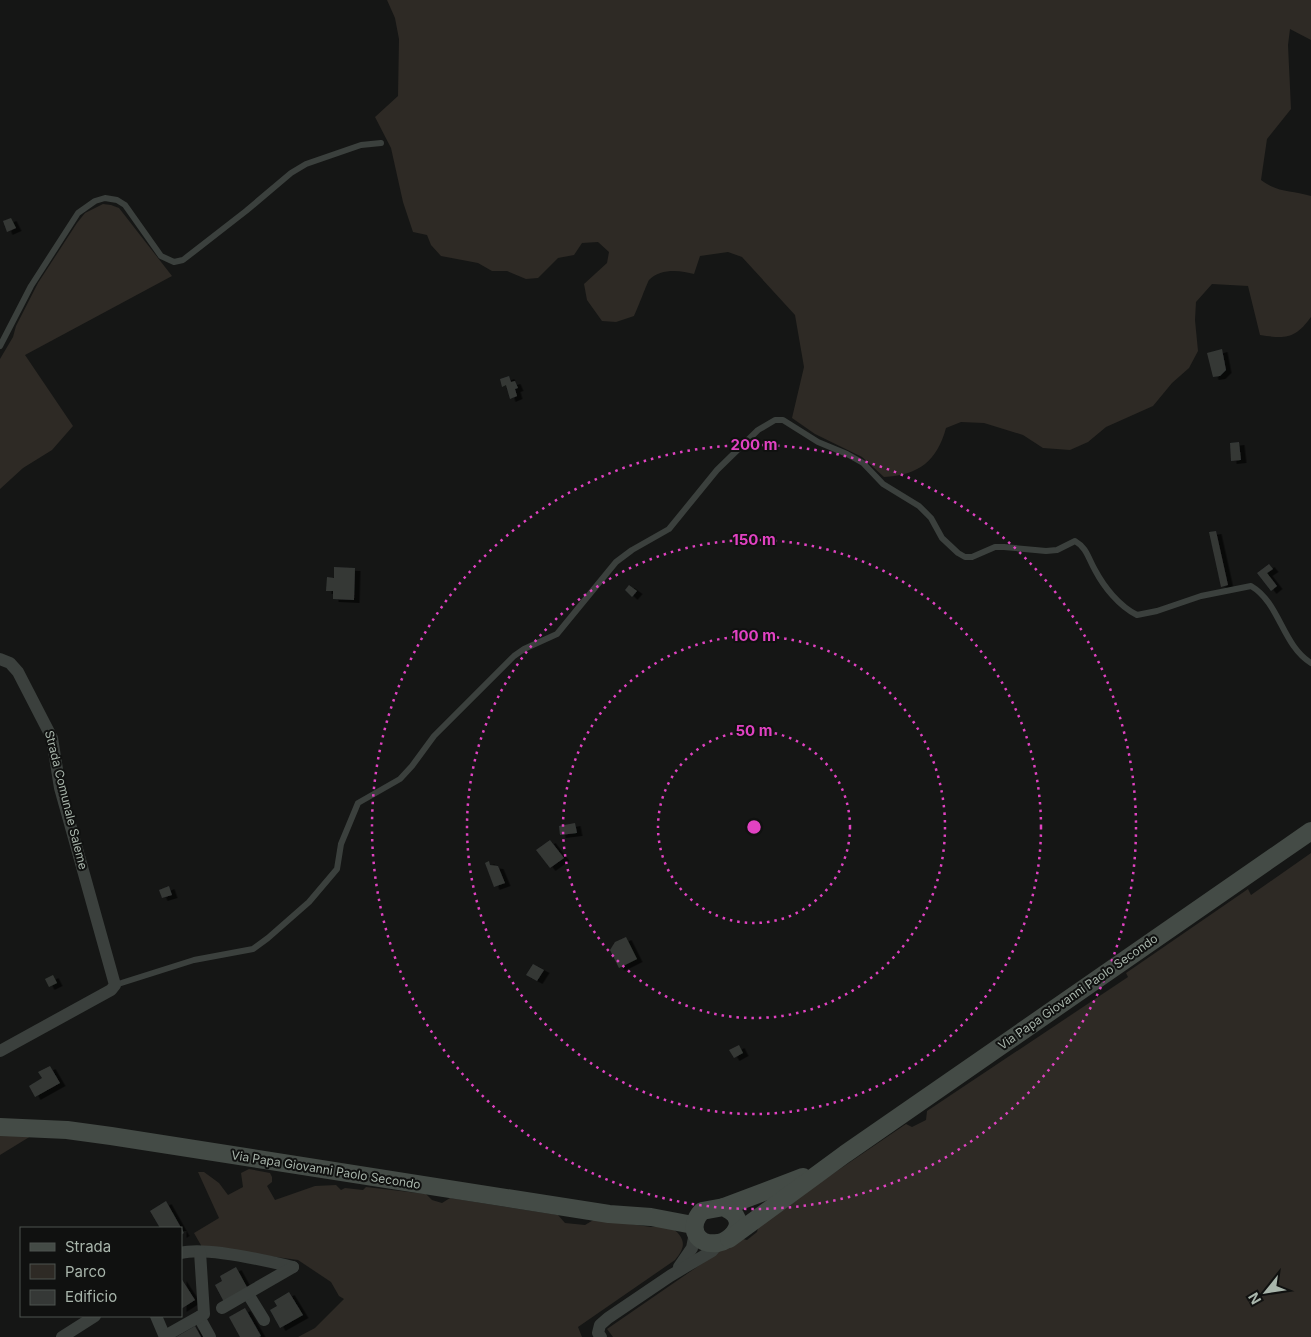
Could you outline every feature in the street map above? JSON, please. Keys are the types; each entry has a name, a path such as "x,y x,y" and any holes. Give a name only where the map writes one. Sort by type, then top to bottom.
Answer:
{"main road":[{"name":"Via Papa Giovanni Paolo Secondo","path":"845,1154 1311,831"},
{"name":"Via Papa Giovanni Paolo Secondo","path":"0,1127 41,1128 111,1136 609,1214 696,1223"},
{"path":"845,1154 724,1241 707,1242 696,1223 724,1207 797,1180 845,1154"},
{"path":"724,1207 736,1217 738,1224 735,1232 724,1241"}],"street":[{"name":"Strada Comunale Saleme","path":"0,658 10,663 18,672 52,738 60,788 115,985"},
{"path":"0,1051 111,990 115,985"},
{"path":"670,1276 686,1259 692,1248 696,1223"},
{"path":"601,1337 598,1333 600,1325 670,1276 712,1252 724,1241"},
{"path":"156,1317 165,1337 204,1314 200,1252"},
{"path":"182,1253 200,1252 248,1257 293,1267 222,1308"},
{"path":"248,1294 264,1320"},
{"path":"62,1337 93,1317"},
{"path":"199,1317 210,1337"}],"lane":[{"path":"0,346 32,286 78,213 95,201 105,198 117,200 125,205 161,256 166,260 174,262 183,260 246,211 290,173 306,164 361,145 381,143"},
{"path":"115,985 194,960 253,949 268,938 309,902 337,869 340,844 358,803 400,779 434,736 514,656 524,648 558,634 616,562 632,550 669,529 717,470 758,430 775,420 783,420 818,442 863,463 882,484 920,506 931,518 942,538 965,557 972,557 994,547 1046,551 1057,550 1075,541 1083,546 1100,580 1119,602 1137,615 1157,611 1201,596 1250,586 1258,590 1266,600 1294,648 1311,663"}],"green space":[{"path":"387,0 1311,0 1311,40 1290,29 1288,45 1291,109 1267,139 1261,180 1279,189 1311,196 1311,317 1300,330 1289,336 1260,335 1248,286 1212,284 1196,302 1195,320 1198,351 1189,368 1172,383 1153,406 1106,427 1088,442 1070,450 1043,448 1023,435 984,423 961,422 946,428 937,449 925,464 907,473 884,477 862,457 815,434 792,418 804,367 795,315 742,257 728,252 700,256 694,274 677,271 659,273 649,280 634,316 616,322 602,321 587,300 584,284 607,263 609,252 598,242 582,243 574,255 558,258 538,278 526,279 507,271 492,271 478,263 441,256 431,245 427,235 413,232 403,202 391,148 375,117 398,96 399,39 395,18"},
{"path":"103,204 119,208 172,276 25,355 73,426 52,450 23,468 0,489 0,359 13,337 16,326 38,283 77,223 85,213"},
{"path":"1311,853 1311,1337 613,1337 607,1329 739,1238 747,1240 757,1232 759,1224 906,1124 912,1127 926,1120 927,1111 1128,977 1126,973 1248,889 1251,895"},
{"path":"0,1136 31,1136 0,1155"},
{"path":"249,1169 270,1173 272,1182 267,1186 275,1200 315,1186 336,1185 341,1190 345,1188 363,1190 366,1187 426,1194 432,1200 442,1203 450,1198 558,1215 565,1223 585,1225 595,1219 651,1227 670,1226 679,1234 683,1246 675,1260 578,1327 582,1337 298,1337 315,1328 344,1299 339,1296 331,1282 298,1260 202,1247 194,1233 219,1218 198,1172 204,1172 219,1183 228,1195 243,1187 241,1173"}],"building":[{"path":"11,218 16,228 7,232 3,221"},
{"path":"1222,349 1226,370 1220,376 1213,377 1207,353"},
{"path":"509,376 511,382 515,381 518,388 515,389 517,396 510,399 506,385 502,387 500,379"},
{"path":"1239,442 1241,460 1231,461 1230,443"},
{"path":"1216,531 1228,585 1221,587 1209,532"},
{"path":"1269,564 1273,569 1267,573 1277,586 1271,591 1257,573"},
{"path":"334,567 355,568 354,600 333,599 333,591 326,591 327,577 334,578"},
{"path":"629,585 637,591 632,597 625,590"},
{"path":"575,823 577,833 560,835 559,826"},
{"path":"550,840 564,858 550,868 536,850"},
{"path":"489,861 490,865 498,866 505,883 494,887 485,863"},
{"path":"169,886 172,895 162,898 159,890"},
{"path":"626,937 637,959 619,968 610,950 615,942"},
{"path":"533,964 544,970 537,981 526,975"},
{"path":"53,975 57,983 49,987 45,979"},
{"path":"739,1045 743,1053 734,1058 729,1050"},
{"path":"50,1066 60,1083 35,1097 29,1086 42,1078 38,1072"},
{"path":"166,1201 181,1227 159,1227 150,1211"},
{"path":"236,1267 248,1289 224,1302 215,1285 222,1281 220,1276"},
{"path":"182,1280 195,1300 182,1308"},
{"path":"289,1292 303,1315 280,1328 270,1310 277,1306 274,1301"},
{"path":"245,1308 261,1336 240,1337 229,1317"},
{"path":"195,1326 201,1337 176,1337"}]}
